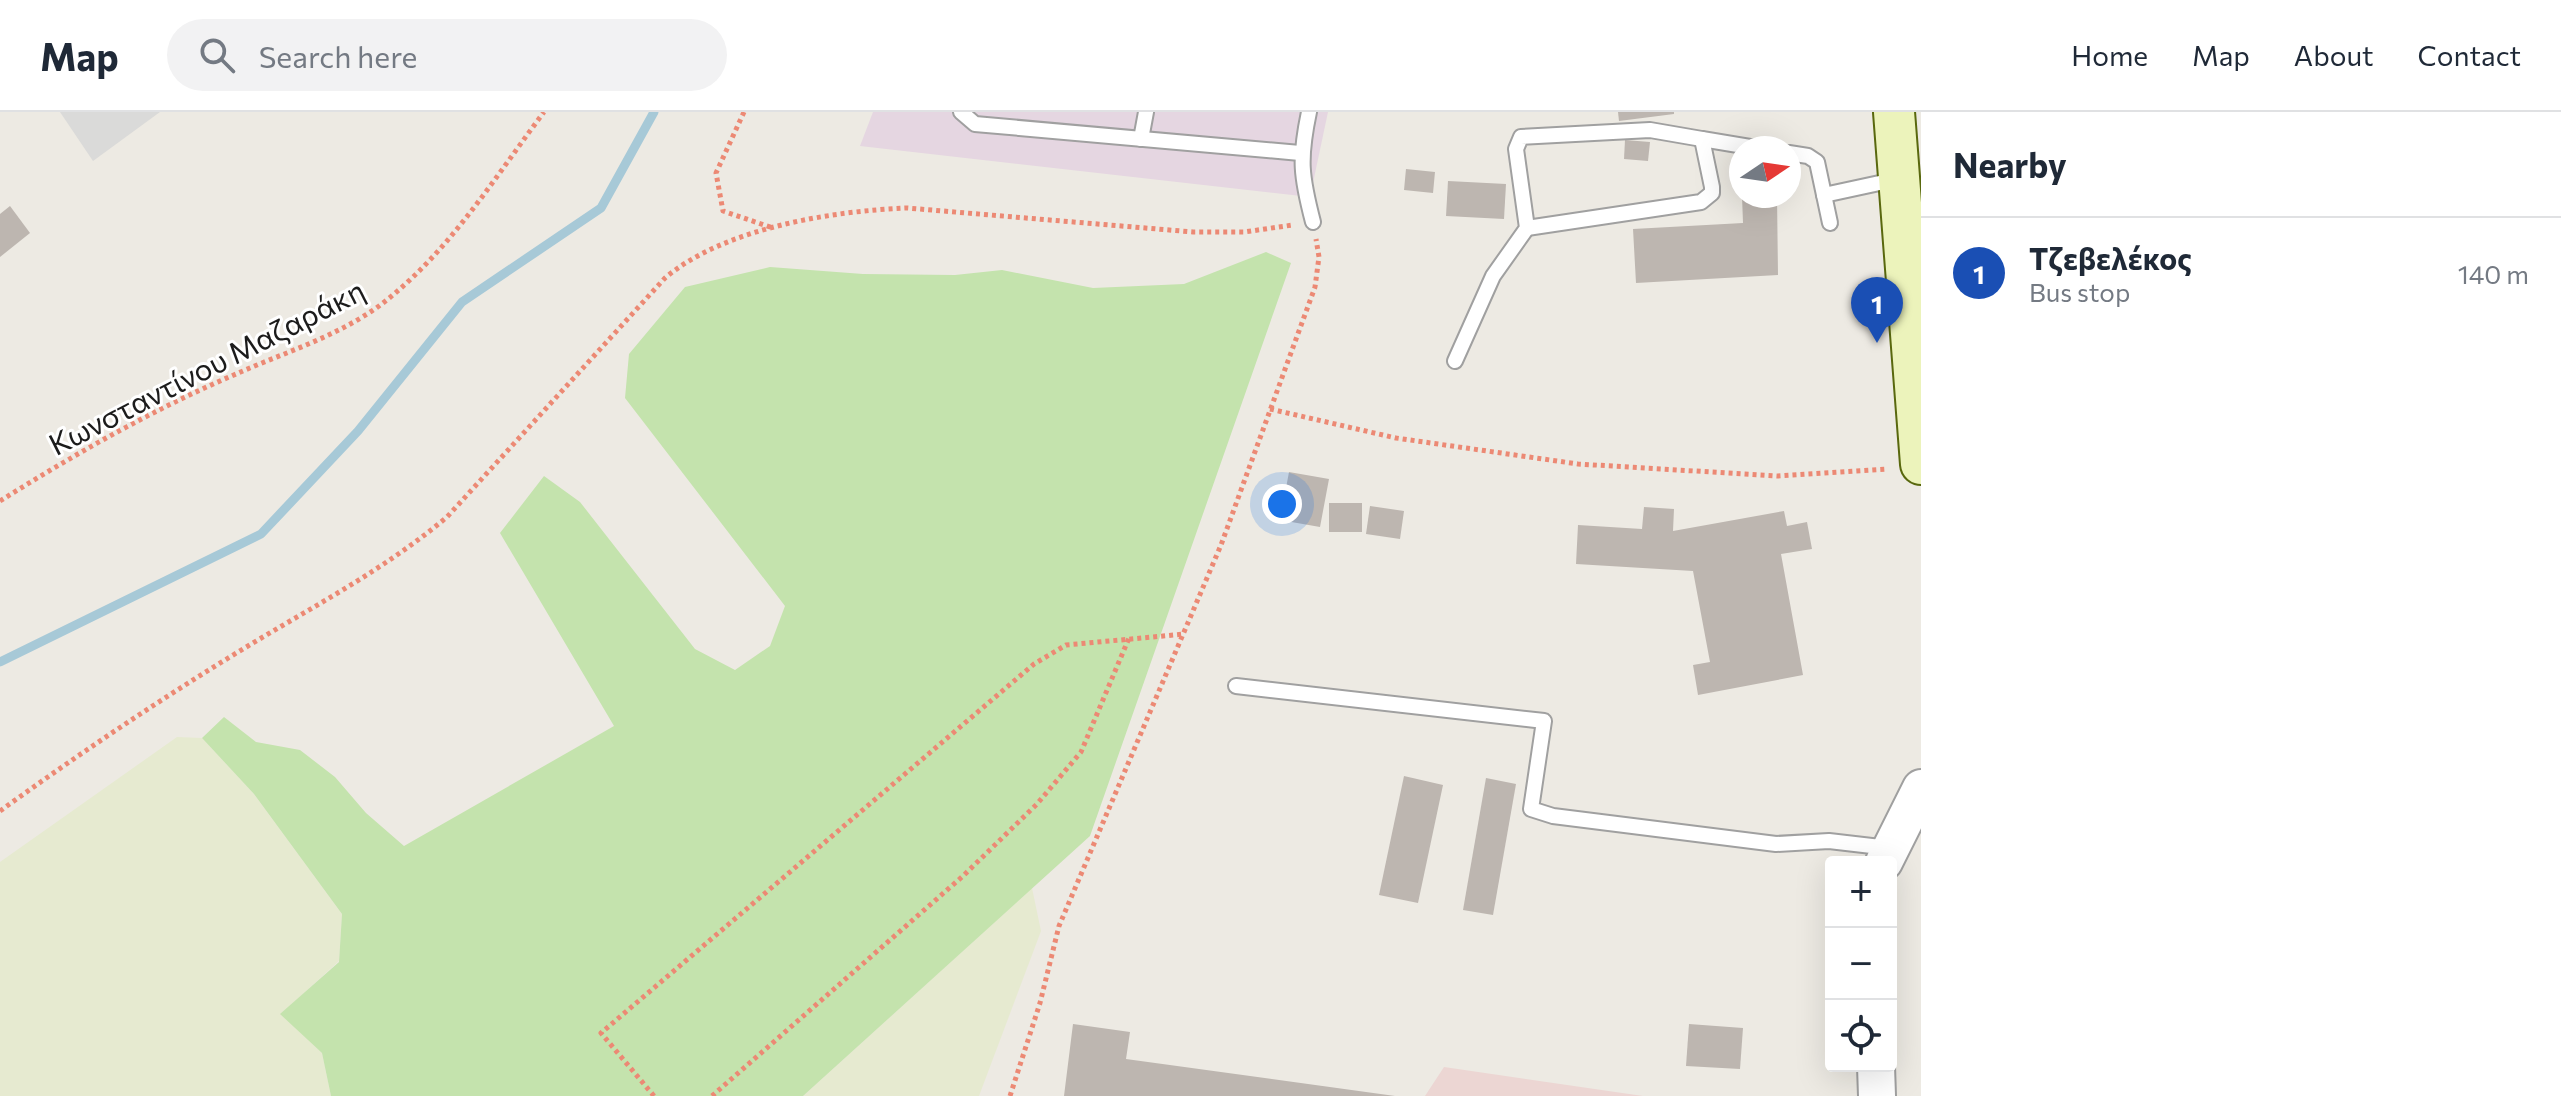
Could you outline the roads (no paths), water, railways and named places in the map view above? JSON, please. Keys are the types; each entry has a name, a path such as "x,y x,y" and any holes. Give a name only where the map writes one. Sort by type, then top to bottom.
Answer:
{"main road":[{"path":"1894,112 1905,466"}],"street":[{"path":"1887,855 1921,788"},
{"path":"1876,1072 1877,1096"}],"lane":[{"path":"961,112 975,124 1300,153"},
{"path":"1141,139 1146,112"},
{"path":"1309,112 1300,153 1303,184 1313,222"},
{"path":"1455,361 1493,276 1527,228 1516,149 1517,142 1526,134 1650,130 1729,144"},
{"path":"1527,228 1708,199 1712,187 1702,139"},
{"path":"1801,155 1817,162 1830,223"},
{"path":"1824,195 1898,179"},
{"path":"1236,686 1544,721 1531,809 1553,816 1776,844 1829,841 1887,855"}],"waterway":[{"path":"0,662 261,534 358,431 462,302 601,208 654,112"}],"place":[{"name":"Τζεβελέκος","path":"1877,343"}]}
